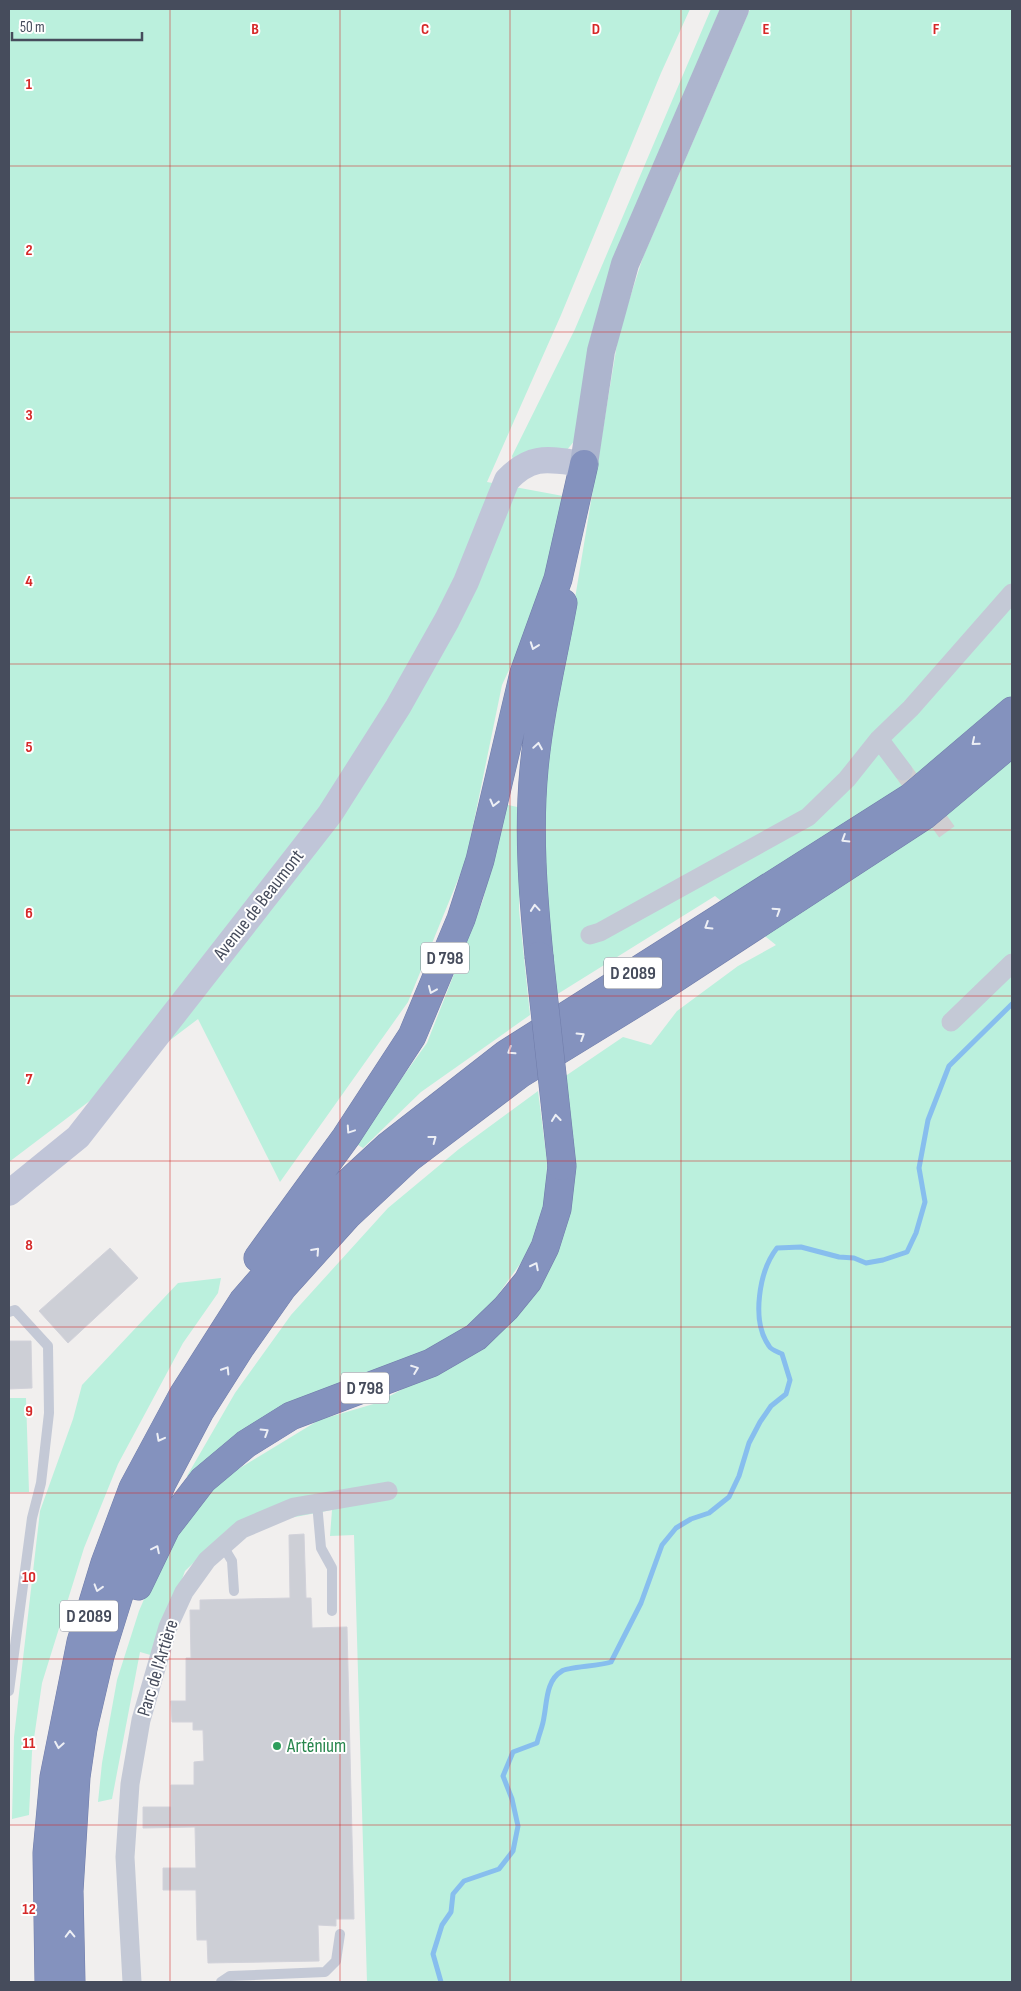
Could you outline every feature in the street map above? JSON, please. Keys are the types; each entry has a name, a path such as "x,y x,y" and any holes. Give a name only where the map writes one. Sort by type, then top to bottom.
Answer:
{"highway":[{"name":"D 798","path":"76,1777 94,1762 104,1702 134,1592 166,1528 204,1480 246,1444 291,1416 431,1363 476,1336 506,1308 528,1281 545,1247 557,1209 562,1166 539,956 532,870 531,816 534,768 580,504 584,464"},
{"name":"D 798","path":"183,1395 207,1330 232,1292 276,1235 346,1137 412,1036 461,920 480,860 524,674 558,579 584,464"},
{"name":"D 2089","path":"49,1982 47,1853 54,1776 81,1642 105,1563 133,1488 183,1395 243,1301 338,1192 388,1146 506,1054 911,796 1012,711"},
{"name":"D 2089","path":"71,1982 69,1891 76,1777 83,1730 100,1656 128,1566 162,1483 200,1411 240,1348 283,1287 340,1223 409,1158 520,1074 653,992 925,815 1012,742"},
{"path":"33,1982 33,1870 47,1853"}],"main road":[{"path":"584,464 601,351 625,264 735,9"},
{"name":"Avenue de Beaumont","path":"9,1193 78,1137 330,814 398,707 466,582 507,480 519,468 531,462 549,460 584,464"}],"street":[{"path":"590,935 600,932 739,853 808,817 847,779 878,739 911,708 1012,593"},
{"path":"878,739 903,771"},
{"path":"951,1022 1012,963"},
{"name":"Parc de l'Artière","path":"132,1982 126,1857 130,1784 141,1720 168,1627 184,1592 208,1560 242,1529 294,1507 388,1491"}],"lane":[{"path":"9,1312 15,1310 48,1346 49,1413 41,1482 32,1518 9,1692"},
{"path":"317,1503 321,1548 332,1568 332,1611"},
{"path":"223,1546 232,1561 234,1590"},
{"path":"221,1982 230,1976 325,1972 336,1960 340,1934"}],"green space":[{"path":"9,9 690,9 661,73 561,315 487,482 563,496 543,596 502,685 466,860 408,1002 280,1182 198,1019 9,1162"},
{"path":"711,9 720,9 701,55 576,439 566,451 513,460 512,456 575,329"},
{"path":"750,9 1012,9 1012,1982 367,1982 354,1535 330,1536 332,1510 227,1530 185,1571 154,1656 140,1652 112,1799 98,1802 102,1763 117,1680 139,1611 168,1543 217,1482 319,1420 377,1403 476,1349 553,1254 564,1077 623,1037 651,1045 677,1011 738,966 776,945 715,896 556,995 541,866 548,762 619,332 643,257"},
{"path":"504,804 522,808 519,910 530,1015 421,1092 363,1148 355,1143 427,1043 483,900"},
{"path":"538,1091 547,1161 546,1208 525,1257 492,1303 454,1337 193,1479 187,1476 235,1393 291,1315 388,1208 459,1149"},
{"path":"221,1278 218,1293 183,1343 118,1464 84,1548 42,1683 32,1752 29,1815 12,1819 14,1737 40,1511 73,1419 82,1385 178,1283"},
{"path":"9,1398 26,1398 29,1492 9,1492"}],"building":[{"path":"110,1248 138,1278 68,1343 39,1311"},
{"path":"9,1341 31,1341 32,1388 9,1389"},
{"name":"Arténium","path":"304,1534 306,1598 311,1598 312,1628 347,1627 354,1919 336,1919 336,1926 318,1925 319,1961 208,1963 207,1940 197,1940 196,1890 163,1890 163,1868 196,1868 195,1827 143,1828 143,1807 171,1807 171,1785 194,1785 194,1762 204,1761 203,1730 193,1730 193,1722 172,1722 171,1701 186,1701 186,1658 191,1658 190,1610 200,1610 200,1600 290,1598 289,1535"}],"waterway":[{"path":"441,1982 433,1954 442,1925 451,1912 453,1894 464,1881 499,1869 513,1851 518,1826 512,1799 503,1776 513,1752 537,1743 548,1692 553,1680 565,1670 611,1662 641,1603 662,1545 676,1528 691,1519 709,1513 729,1497 739,1476 749,1443 760,1422 771,1406 786,1394 790,1380 782,1354 770,1347 763,1336 760,1323 759,1310 762,1283 771,1258 777,1248 801,1247 839,1257 854,1258 866,1263 883,1260 907,1252 916,1233 925,1202 919,1168 928,1120 949,1066 1012,1004"}],"tunnel":[{"path":"903,771 952,839"}],"place":[{"name":"Arténium","path":"277,1746"}]}
